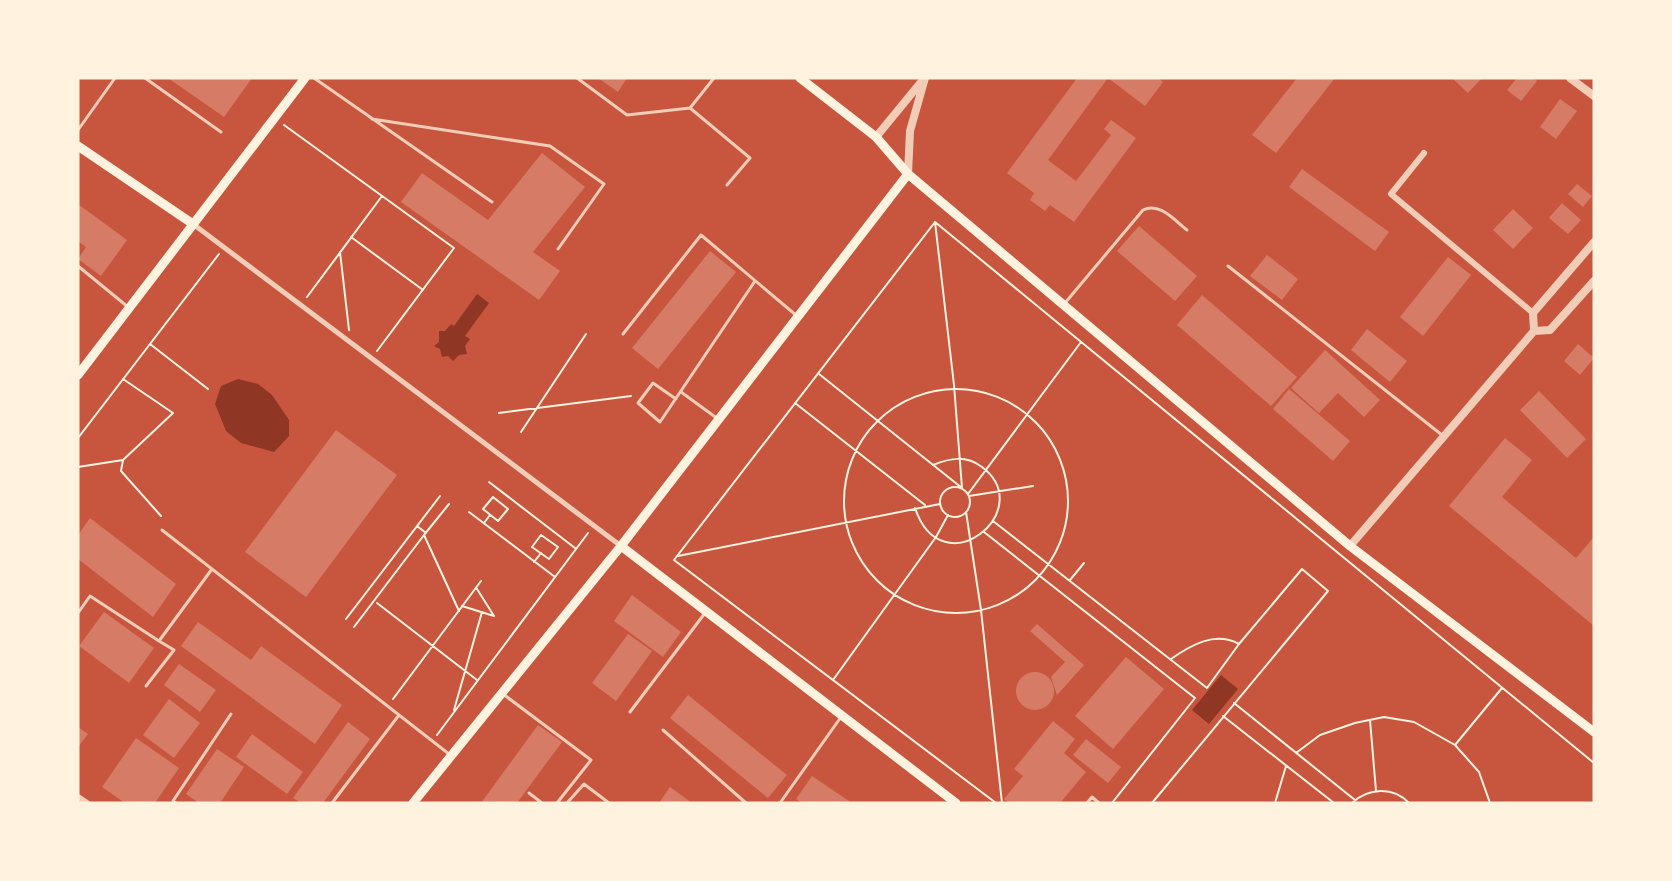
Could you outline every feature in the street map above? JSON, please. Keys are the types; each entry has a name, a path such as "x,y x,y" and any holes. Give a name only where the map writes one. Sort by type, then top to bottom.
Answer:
{"main road":[{"path":"78,375 82,364 130,308 306,78"},
{"path":"800,78 876,137 908,174 1350,546 1594,732"},
{"path":"78,146 193,224"},
{"path":"413,803 621,546 908,174"},
{"path":"621,546 956,803"}],"street":[{"path":"876,137 925,78"},
{"path":"908,174 910,131 925,78"},
{"path":"1570,78 1594,96"},
{"path":"1424,153 1391,194 1533,313"},
{"path":"193,224 621,546"},
{"path":"1350,546 1534,331 1533,313 1594,242"},
{"path":"1534,331 1550,330 1594,281"},
{"path":"78,796 87,803"}],"lane":[{"path":"78,130 115,78"},
{"path":"145,78 221,132"},
{"path":"314,78 492,202"},
{"path":"577,78 627,115 690,108 714,78"},
{"path":"690,108 750,158 727,185"},
{"path":"372,118 550,146 603,184 558,249"},
{"path":"1063,304 1143,210 1150,207 1159,208 1187,230"},
{"path":"623,334 701,236 798,317"},
{"path":"78,266 130,308"},
{"path":"1228,266 1444,436"},
{"path":"676,399 654,383 638,403 660,422 681,392 755,281"},
{"path":"681,392 719,420"},
{"path":"162,530 450,756"},
{"path":"159,641 213,570"},
{"path":"78,613 90,596 174,650 146,686"},
{"path":"630,712 706,612"},
{"path":"501,693 591,760 557,803"},
{"path":"176,803 173,801 231,714"},
{"path":"332,803 399,715"},
{"path":"780,803 842,715"},
{"path":"663,730 746,803"},
{"path":"567,803 584,784 609,803"},
{"path":"529,793 542,803"},
{"path":"1087,803 1092,797 1099,803"}],"path":[{"path":"275,118 454,248 372,358"},
{"path":"301,305 382,196"},
{"path":"935,222 1594,763"},
{"path":"935,222 674,560 996,803"},
{"path":"935,222 954,385 962,488"},
{"path":"351,237 423,290"},
{"path":"78,438 224,247"},
{"path":"340,252 351,343"},
{"path":"521,432 586,334"},
{"path":"969,495 1081,342"},
{"path":"150,344 208,389"},
{"path":"818,374 881,422 962,488 969,495 970,505 966,512 958,517 948,515 940,504 942,494 953,487 962,488"},
{"path":"78,467 123,460 173,413 123,379"},
{"path":"954,385 993,394 1028,414 1055,445 1068,488 1064,533 1052,566 1022,594 981,610 946,612 914,606 894,595 873,575 853,548 842,523 843,487 852,461 891,409 919,393 954,385"},
{"path":"499,413 631,396"},
{"path":"795,403 926,507"},
{"path":"915,507 926,530 947,542 959,543 984,532 998,510 994,482 986,470 969,460 959,458 946,459 933,465"},
{"path":"123,460 121,471 161,516"},
{"path":"489,482 576,548"},
{"path":"969,495 1033,486"},
{"path":"500,502 506,495"},
{"path":"346,620 440,496"},
{"path":"493,497 500,502 508,509 498,521 483,509 493,497"},
{"path":"354,627 449,504"},
{"path":"678,556 915,507 940,504"},
{"path":"469,512 555,577"},
{"path":"966,512 981,610 1002,803"},
{"path":"484,523 490,515"},
{"path":"833,680 936,537 948,515"},
{"path":"993,520 1207,688 1239,644 1302,569 1328,591 1152,803"},
{"path":"435,738 593,525"},
{"path":"417,526 425,534 459,610"},
{"path":"984,532 1195,698 1112,803"},
{"path":"552,542 557,534"},
{"path":"541,535 552,542 558,547 549,559 532,547 541,535"},
{"path":"534,562 541,553"},
{"path":"1070,580 1084,563"},
{"path":"390,704 481,581"},
{"path":"462,606 494,616 476,588"},
{"path":"377,603 478,681"},
{"path":"453,713 482,612"},
{"path":"1171,659 1188,647 1212,639 1234,641 1239,644"},
{"path":"1455,745 1502,688"},
{"path":"1234,703 1353,802 1366,793 1376,791 1393,792 1408,803"},
{"path":"1223,716 1334,803"},
{"path":"1296,753 1320,735 1370,720 1384,717 1414,722 1455,745 1479,772 1490,803"},
{"path":"1370,720 1376,791"},
{"path":"1275,803 1286,766"}],"shaded area":[{"path":"477,294 489,303 465,336 470,339 465,346 467,354 459,355 453,361 448,356 442,357 440,349 434,346 439,342 439,331 445,331 451,324 454,326"},
{"path":"238,379 258,384 272,395 289,420 289,436 274,452 241,443 226,431 215,404 221,386"},
{"path":"1221,675 1238,689 1209,724 1192,710"}],"building":[{"path":"168,78 252,78 224,117"},
{"path":"598,78 627,78 618,92"},
{"path":"1077,78 1108,78 1048,160 1076,181 1111,135 1104,129 1111,120 1136,138 1074,222 1050,205 1045,211 1030,200 1034,193 1007,173"},
{"path":"1108,78 1158,78 1163,82 1145,106"},
{"path":"1297,78 1335,78 1276,153 1252,135"},
{"path":"1454,78 1482,78 1468,93"},
{"path":"1517,78 1534,78 1537,81 1521,101 1507,90"},
{"path":"1560,99 1577,111 1556,139 1540,127"},
{"path":"542,153 585,187 533,252 560,271 539,300 401,202 422,173 488,220"},
{"path":"1302,169 1389,232 1375,251 1289,187"},
{"path":"1577,184 1592,196 1583,207 1568,194"},
{"path":"1562,203 1581,220 1568,234 1549,218"},
{"path":"78,204 127,240 101,276 78,259 86,247 78,241"},
{"path":"1513,209 1533,228 1513,249 1493,230"},
{"path":"1139,226 1197,276 1175,301 1117,251"},
{"path":"710,251 736,272 658,369 632,348"},
{"path":"1267,255 1298,279 1282,300 1250,276"},
{"path":"1448,257 1471,275 1423,336 1400,317"},
{"path":"1202,295 1297,377 1271,406 1177,325"},
{"path":"1367,329 1407,361 1390,382 1351,350"},
{"path":"1578,344 1594,358 1580,375 1564,361"},
{"path":"1325,350 1380,400 1364,417 1338,393 1319,413 1291,388"},
{"path":"1289,389 1350,441 1333,461 1273,409"},
{"path":"1539,391 1586,439 1567,458 1520,410"},
{"path":"336,430 397,475 306,597 245,552"},
{"path":"1505,438 1532,460 1502,497 1576,558 1594,537 1594,626 1449,506"},
{"path":"90,518 176,584 153,617 78,559 78,535"},
{"path":"632,595 681,632 663,657 614,621"},
{"path":"104,612 154,648 129,683 79,646"},
{"path":"198,622 251,660 261,646 342,705 315,744 181,646"},
{"path":"1037,624 1084,665 1057,695 1051,677 1065,662 1030,631"},
{"path":"628,634 652,651 616,701 592,683"},
{"path":"1126,657 1164,689 1113,749 1075,716"},
{"path":"179,664 216,690 200,712 164,685"},
{"path":"1035,672 1049,677 1054,691 1049,705 1035,710 1021,705 1016,691 1021,677"},
{"path":"688,695 787,775 768,798 670,718"},
{"path":"169,699 200,723 174,758 143,735"},
{"path":"1053,721 1075,739 1064,753 1086,772 1060,803 1009,803 1004,799 1023,776 1014,769"},
{"path":"348,722 370,739 323,803 301,803 293,798"},
{"path":"538,725 562,742 517,803 481,803"},
{"path":"78,727 88,734 78,747"},
{"path":"252,734 303,772 287,794 236,757"},
{"path":"136,738 179,768 155,803 125,803 102,787"},
{"path":"1086,739 1121,767 1108,783 1073,755"},
{"path":"217,749 244,767 220,803 199,803 186,794"},
{"path":"812,776 852,803 802,803 796,799"},
{"path":"670,787 692,803 659,803"}]}
